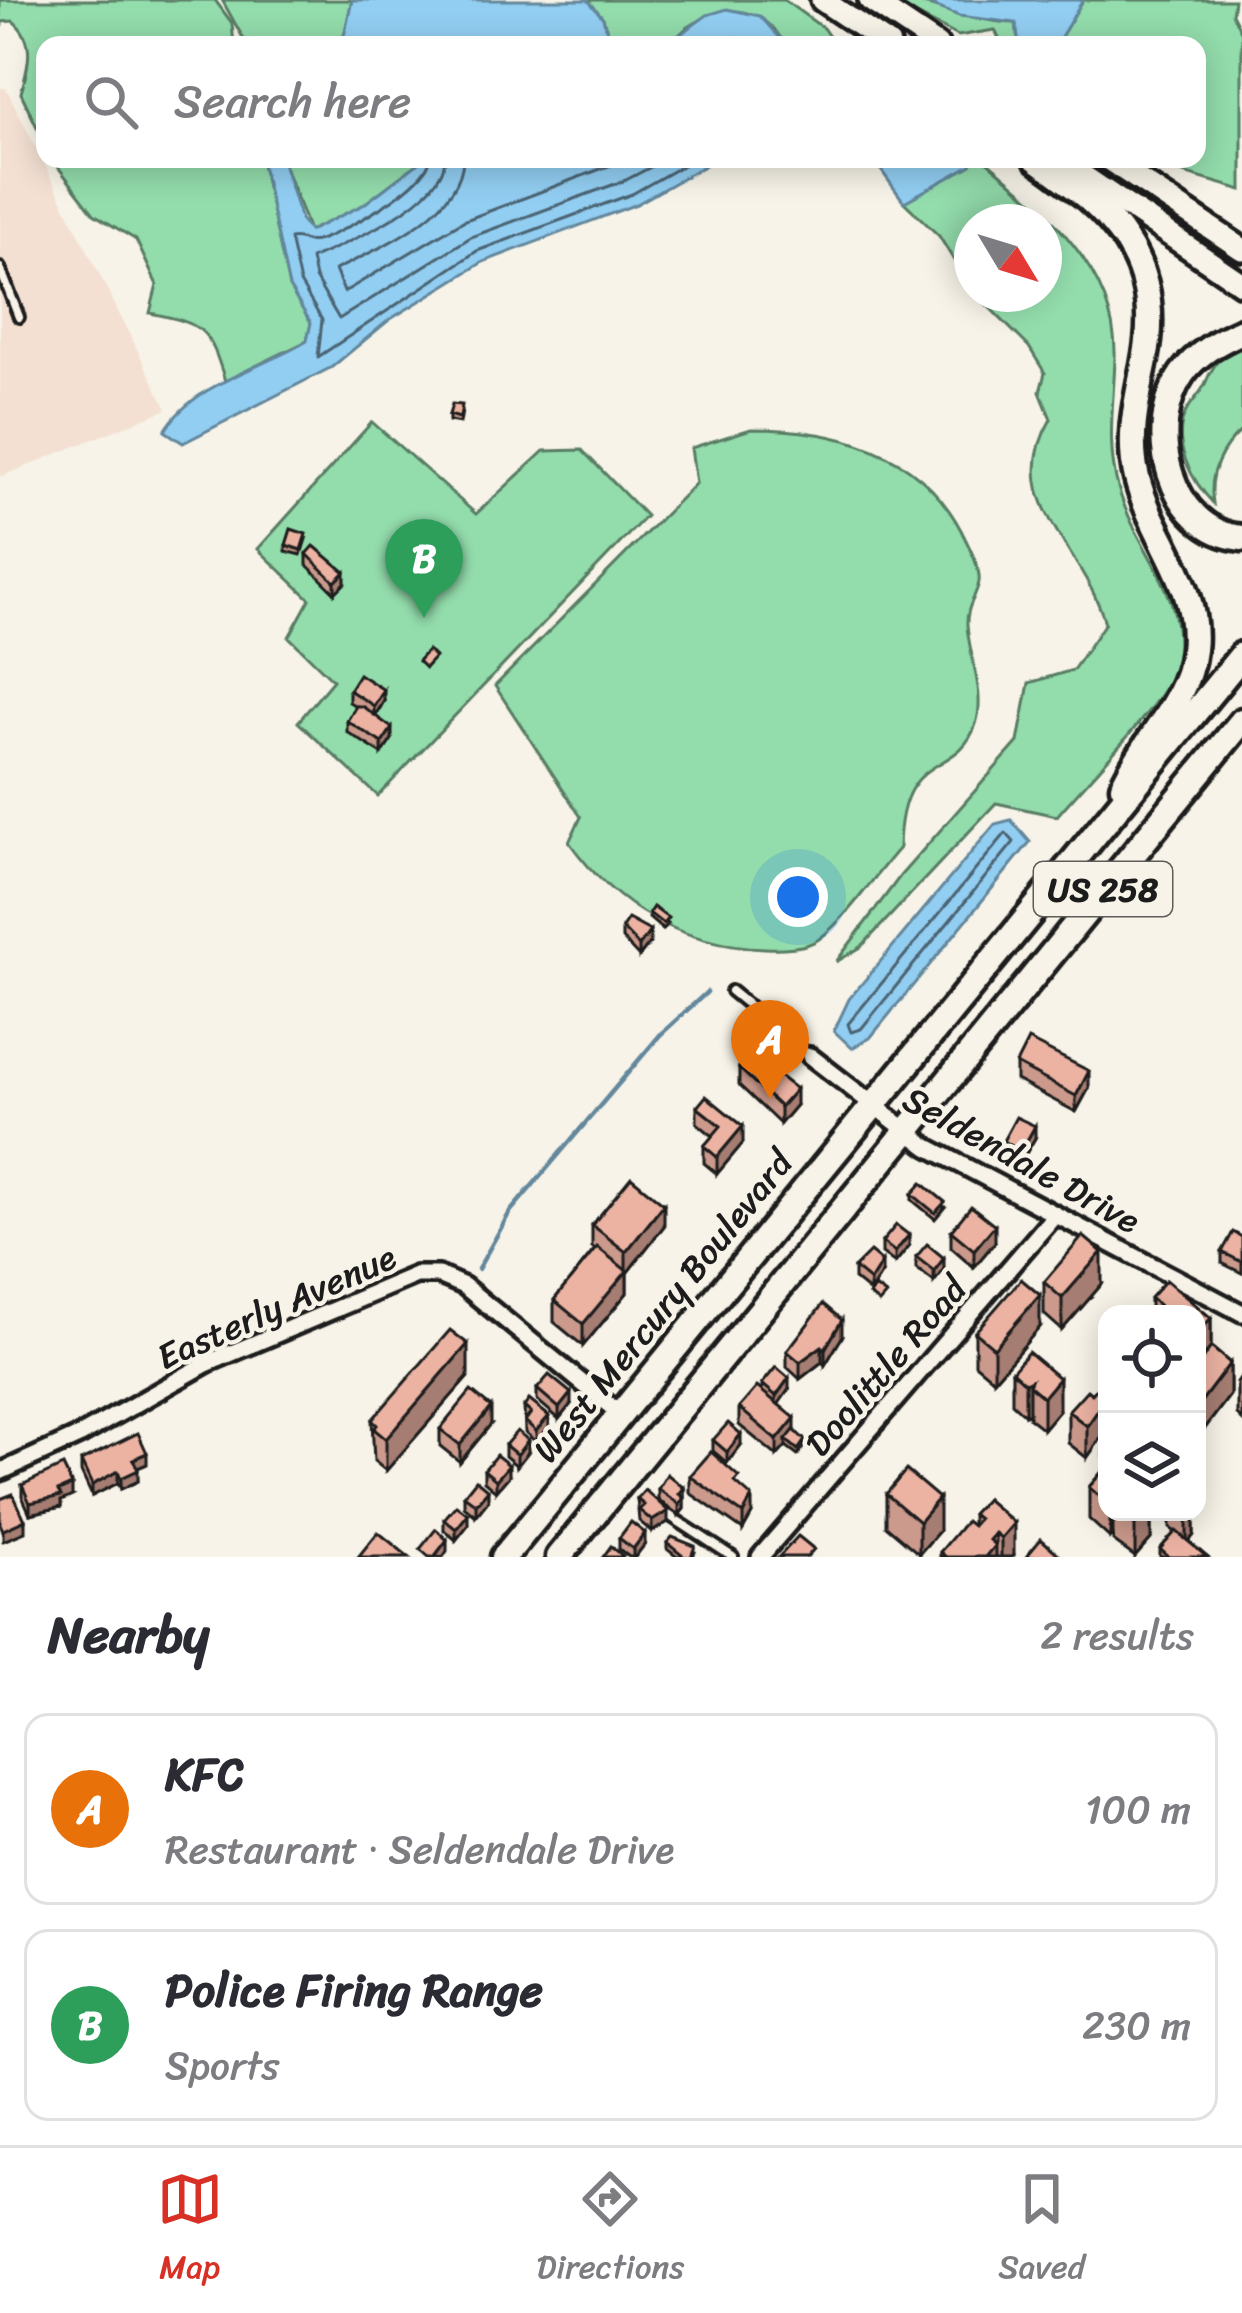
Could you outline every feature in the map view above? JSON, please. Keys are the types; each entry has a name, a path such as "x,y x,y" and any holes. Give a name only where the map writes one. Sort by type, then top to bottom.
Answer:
{"main road":[{"path":"822,0 876,36"},
{"path":"869,0 923,36"},
{"path":"1050,168 1091,197 1114,221 1142,274 1150,328 1132,448 1142,496 1183,584 1194,627 1187,677 1175,704 1139,751 1110,815"},
{"path":"1071,168 1242,284"},
{"path":"1121,168 1242,249"},
{"path":"1242,331 1218,341 1180,376 1167,411 1163,449 1173,486 1195,514 1228,536 1242,538"},
{"name":"West Mercury Boulevard","path":"504,1557 1242,655"},
{"name":"US 258","path":"559,1557 632,1486 904,1133 1242,721"},
{"path":"1202,770 1242,740"}],"street":[{"name":"Seldendale Drive","path":"810,1056 904,1133 1242,1313"},
{"name":"Doolittle Road","path":"760,1557 1055,1215"},
{"name":"Easterly Avenue","path":"0,1472 81,1435 206,1364 416,1275 447,1277 464,1286 620,1414"}],"lane":[{"path":"0,268 19,317"},
{"name":"Seldendale Drive","path":"731,991 810,1056"},
{"path":"659,1508 733,1557"}],"shaded area":[{"path":"0,88 6,88 36,148 36,168 46,168 167,409 0,477"}],"green space":[{"path":"0,0 215,0 232,23 233,36 36,36 36,125 21,93 28,46 13,21 2,22 0,53"},
{"path":"222,0 352,0 344,36 242,36"},
{"path":"588,0 784,0 829,36 779,36 755,16 731,11 705,18 678,36 608,36 603,18"},
{"path":"888,0 1016,23 1018,36 998,36 995,30 958,36"},
{"path":"1083,0 1234,0 1232,14 1242,33 1242,190 1177,168 1206,168 1206,36 1061,36"},
{"path":"59,168 263,168 289,287 311,323 307,341 225,381 202,332 183,321 150,313 157,285 136,240 94,214"},
{"path":"285,168 412,168 363,205 309,231"},
{"path":"966,168 994,168 1035,204 954,204 954,261 939,236 904,202"},
{"path":"1062,232 1091,270 1113,327 1114,471 1126,510 1168,594 1178,639 1176,665 1142,719 1057,816 996,803 861,947 836,962 901,875 1018,742 1029,683 1073,670 1105,623 1041,499 1036,474 1039,448 1051,419 1040,392 1045,373 1029,347 994,312 1062,312"},
{"path":"1242,344 1242,430 1218,462 1213,503 1186,463 1181,427 1215,364"},
{"path":"372,422 476,514 544,451 582,450 646,516 378,796 298,722 333,680 289,637 310,599 258,549"},
{"path":"751,429 814,433 872,449 898,462 943,502 967,542 979,576 967,625 978,687 976,724 956,753 919,779 909,793 899,848 851,907 819,939 786,948 735,945 680,931 630,904 608,886 569,842 581,817 495,686 696,483 691,448"}],"water":[{"path":"352,0 588,0 603,18 608,36 344,36"},
{"path":"919,0 1083,0 1061,36 1018,36 1016,23 959,16"},
{"path":"727,9 760,16 778,36 678,36 707,15"},
{"path":"263,168 285,168 309,231 363,205 412,168 700,168 637,204 483,262 389,320 332,367 183,443 165,431 211,388 307,341 311,323 289,287"},
{"path":"879,168 966,168 904,202"},
{"path":"1011,820 1030,842 870,1038 852,1048 834,1031 849,999 995,824"}],"building":[{"path":"452,404 462,405 460,418 449,415"},
{"path":"291,529 306,534 301,550 286,545"},
{"path":"314,546 345,572 335,582 307,554"},
{"path":"428,650 435,657 425,668 418,661"},
{"path":"359,674 384,690 374,706 349,690"},
{"path":"356,706 392,728 382,743 347,721"},
{"path":"653,907 668,918 663,924 649,913"},
{"path":"628,919 650,931 639,946 622,928"},
{"path":"1028,1040 1089,1071 1076,1096 1016,1064"},
{"path":"754,1056 796,1089 780,1107 739,1068"},
{"path":"706,1096 743,1126 717,1157 704,1146 721,1126 697,1107"},
{"path":"1016,1117 1035,1126 1021,1151 1003,1141"},
{"path":"631,1177 664,1204 626,1252 592,1225"},
{"path":"922,1183 945,1202 935,1213 912,1194"},
{"path":"971,1206 995,1225 974,1250 951,1231"},
{"path":"896,1225 909,1235 895,1252 882,1242"},
{"path":"1233,1232 1242,1237 1242,1262 1222,1252"},
{"path":"1083,1236 1102,1252 1062,1298 1044,1282"},
{"path":"927,1244 944,1258 934,1271 916,1257"},
{"path":"597,1247 627,1271 583,1324 554,1300"},
{"path":"870,1252 882,1262 870,1281 854,1268"},
{"path":"1021,1279 1040,1295 994,1348 975,1332"},
{"path":"1166,1280 1196,1305 1158,1305 1150,1298"},
{"path":"875,1287 886,1295 879,1303 869,1295"},
{"path":"823,1304 842,1320 825,1349 822,1346 800,1362 787,1351"},
{"path":"450,1330 468,1344 386,1439 374,1429 377,1425 372,1420"},
{"path":"1211,1347 1230,1363 1206,1395 1206,1354"},
{"path":"1028,1352 1059,1378 1043,1397 1029,1385 1031,1380 1025,1383 1012,1371"},
{"path":"776,1367 789,1378 776,1396 762,1384"},
{"path":"549,1375 571,1393 559,1408 537,1389"},
{"path":"757,1387 795,1418 777,1440 739,1408"},
{"path":"1098,1387 1098,1410 1087,1426 1068,1411 1087,1390 1092,1394"},
{"path":"471,1391 491,1407 460,1445 440,1429"},
{"path":"529,1400 549,1416 536,1431 525,1421 531,1413 524,1407"},
{"path":"728,1423 741,1434 727,1452 713,1440"},
{"path":"794,1430 805,1440 798,1450 786,1440"},
{"path":"517,1431 528,1440 517,1455 505,1445"},
{"path":"138,1433 147,1453 133,1459 138,1470 121,1478 118,1471 92,1485 81,1461"},
{"path":"711,1452 739,1477 735,1482 752,1497 743,1514 690,1476"},
{"path":"496,1455 509,1465 496,1480 484,1470"},
{"path":"63,1466 72,1485 58,1491 61,1496 30,1503 22,1485"},
{"path":"906,1470 939,1498 919,1522 886,1494"},
{"path":"667,1474 684,1488 679,1504 658,1489"},
{"path":"476,1480 488,1490 476,1504 464,1495"},
{"path":"645,1490 668,1511 652,1521 639,1510 644,1505 637,1499"},
{"path":"13,1494 25,1520 3,1530 0,1499"},
{"path":"986,1499 1014,1523 1001,1538 995,1533 989,1540 995,1545 985,1557 946,1557 940,1552 966,1521 972,1526 978,1519 972,1514"},
{"path":"456,1505 468,1514 456,1529 444,1519"},
{"path":"631,1522 645,1533 633,1549 619,1538"},
{"path":"436,1529 447,1540 429,1557 420,1549"},
{"path":"1176,1531 1207,1557 1169,1557 1160,1549"},
{"path":"378,1532 409,1557 358,1557"},
{"path":"798,1536 814,1549 807,1557 779,1557"},
{"path":"672,1537 695,1546 691,1557 667,1543"},
{"path":"1041,1539 1062,1557 1026,1557"},
{"path":"611,1546 623,1556 603,1557"}],"waterway":[{"path":"478,1269 510,1212 660,1035 707,992"}],"place":[{"name":"Police Firing Range","path":"424,618"},
{"name":"KFC","path":"770,1099"}]}
